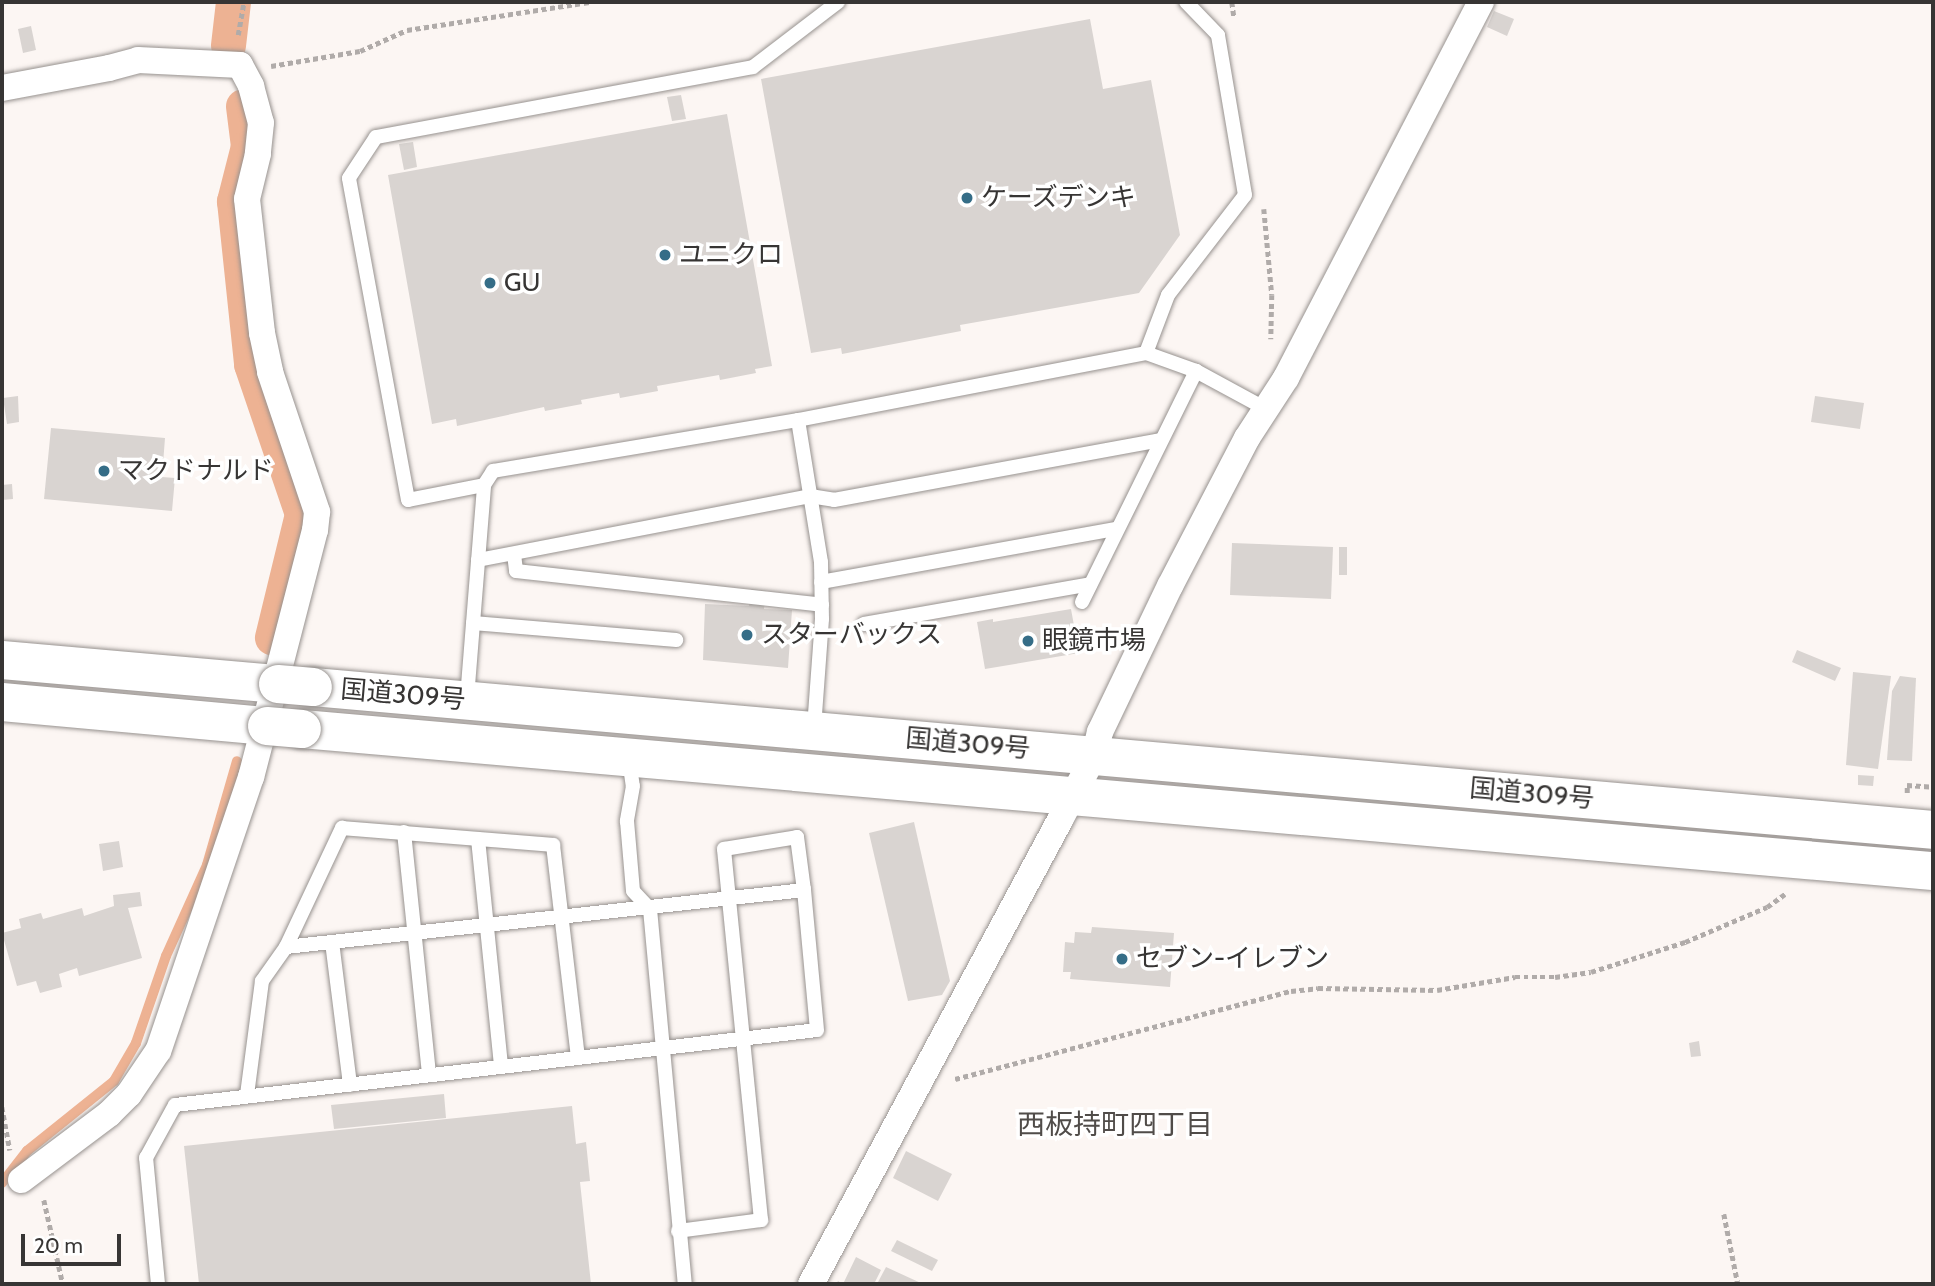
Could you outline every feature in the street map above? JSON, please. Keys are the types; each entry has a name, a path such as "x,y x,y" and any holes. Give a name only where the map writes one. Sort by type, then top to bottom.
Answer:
{"highway":[{"name":"国道309号","path":"2,660 1933,830"},
{"name":"国道309号","path":"2,702 1933,871"}],"street":[{"path":"811,1284 1073,797 1094,756 1100,732 1170,586 1247,438 1286,378 1481,2"},
{"path":"2,88 138,60 240,65 261,123 247,210 262,333 271,372 317,512 289,685 278,727 251,777 158,1051 129,1094 109,1114 21,1180"}],"lane":[{"path":"484,485 408,500 349,178 376,137 753,67 838,2"},
{"path":"1146,354 1168,295 1245,195 1218,35 1186,2"},
{"path":"467,701 484,485 493,471 798,420 1146,354 1196,371 1266,409"},
{"path":"1082,602 1196,371"},
{"path":"798,420 821,582 814,731"},
{"path":"478,560 810,496 834,500 1161,440"},
{"path":"821,582 1117,529"},
{"path":"513,554 516,571 822,605"},
{"path":"864,624 1091,584"},
{"path":"473,623 676,640"},
{"path":"628,755 633,786 627,821 633,891 650,909 685,1284"},
{"path":"247,1095 262,981 286,947 342,828 553,845 578,1058"},
{"path":"404,832 429,1075"},
{"path":"158,1284 146,1158 174,1105 247,1095 350,1085 501,1066 661,1049 745,1038 817,1030 797,837 724,849 745,1038 761,1220 678,1231"},
{"path":"478,839 501,1066"},
{"path":"286,947 804,890"},
{"path":"332,942 350,1085"}],"path":[{"path":"240,65 257,67 330,57 360,51 407,30 591,2"},
{"path":"918,1088 1291,991 1318,988 1437,989 1515,977 1555,977 1591,972 1685,942 1767,907 1785,895 1788,858"},
{"path":"2,1107 12,1163 25,1187 43,1194 63,1284"},
{"path":"1724,1214 1738,1284"}],"building":[{"path":"1494,11 1514,19 1507,36 1487,27"},
{"path":"1090,19 1103,89 1151,80 1180,235 1139,293 960,325 961,331 842,354 841,348 811,353 761,79"},
{"path":"31,26 36,50 23,53 18,29"},
{"path":"681,95 686,119 672,121 667,97"},
{"path":"727,114 772,366 755,369 756,373 720,380 719,375 657,386 658,391 620,398 619,393 581,400 582,404 545,411 544,407 457,426 456,419 432,424 388,175"},
{"path":"413,142 417,167 404,170 399,144"},
{"path":"18,396 19,422 7,424 3,398"},
{"path":"1815,396 1864,403 1860,429 1811,422"},
{"path":"51,428 165,438 162,477 175,478 172,511 44,499"},
{"path":"12,484 13,499 2,500 2,485"},
{"path":"1232,543 1333,547 1331,599 1230,595"},
{"path":"1339,547 1347,547 1347,575 1339,575"},
{"name":"スターバックス","path":"751,589 766,591 764,609 792,610 788,668 703,660 705,604 749,606"},
{"path":"1071,609 1079,653 985,669 977,622 993,619 993,622"},
{"path":"1797,650 1841,668 1835,681 1792,662"},
{"path":"1853,672 1891,676 1878,769 1846,765"},
{"path":"1900,676 1916,678 1912,761 1887,760 1892,691"},
{"path":"1858,775 1874,776 1873,786 1858,785"},
{"path":"914,822 950,981 942,995 908,1001 869,833"},
{"path":"119,841 123,867 103,871 99,844"},
{"path":"140,892 142,906 128,908 142,958 79,976 77,968 59,974 62,987 40,993 36,981 17,986 2,933 21,928 19,919 41,913 43,919 82,908 84,916 114,906 113,895"},
{"path":"1092,927 1174,933 1170,987 1070,979 1071,972 1063,972 1065,942 1074,943 1075,932 1091,933"},
{"path":"1699,1041 1701,1056 1691,1057 1689,1043"},
{"path":"444,1094 446,1118 334,1129 331,1105"},
{"path":"572,1106 576,1144 586,1142 590,1181 580,1182 591,1284 199,1284 184,1146"},
{"path":"906,1151 952,1174 938,1201 893,1178"},
{"path":"897,1240 938,1260 932,1271 891,1251"},
{"path":"856,1257 881,1270 874,1284 843,1284"},
{"path":"886,1267 923,1284 877,1284"}],"waterway":[{"path":"228,45 233,2"},
{"path":"243,106 248,146 234,201 251,364 302,514 272,637"},
{"path":"2,1183 27,1151 114,1081 136,1043 166,956 207,865 237,761"}],"place":[{"name":"ケーズデンキ","path":"967,198"},
{"name":"ユニクロ","path":"665,255"},
{"name":"GU","path":"490,283"},
{"name":"マクドナルド","path":"104,471"},
{"name":"スターバックス","path":"747,635"},
{"name":"眼鏡市場","path":"1028,641"},
{"name":"セブン-イレブン","path":"1122,959"}],"district":[{"name":"西板持町四丁目","path":"1115,1124"}]}
